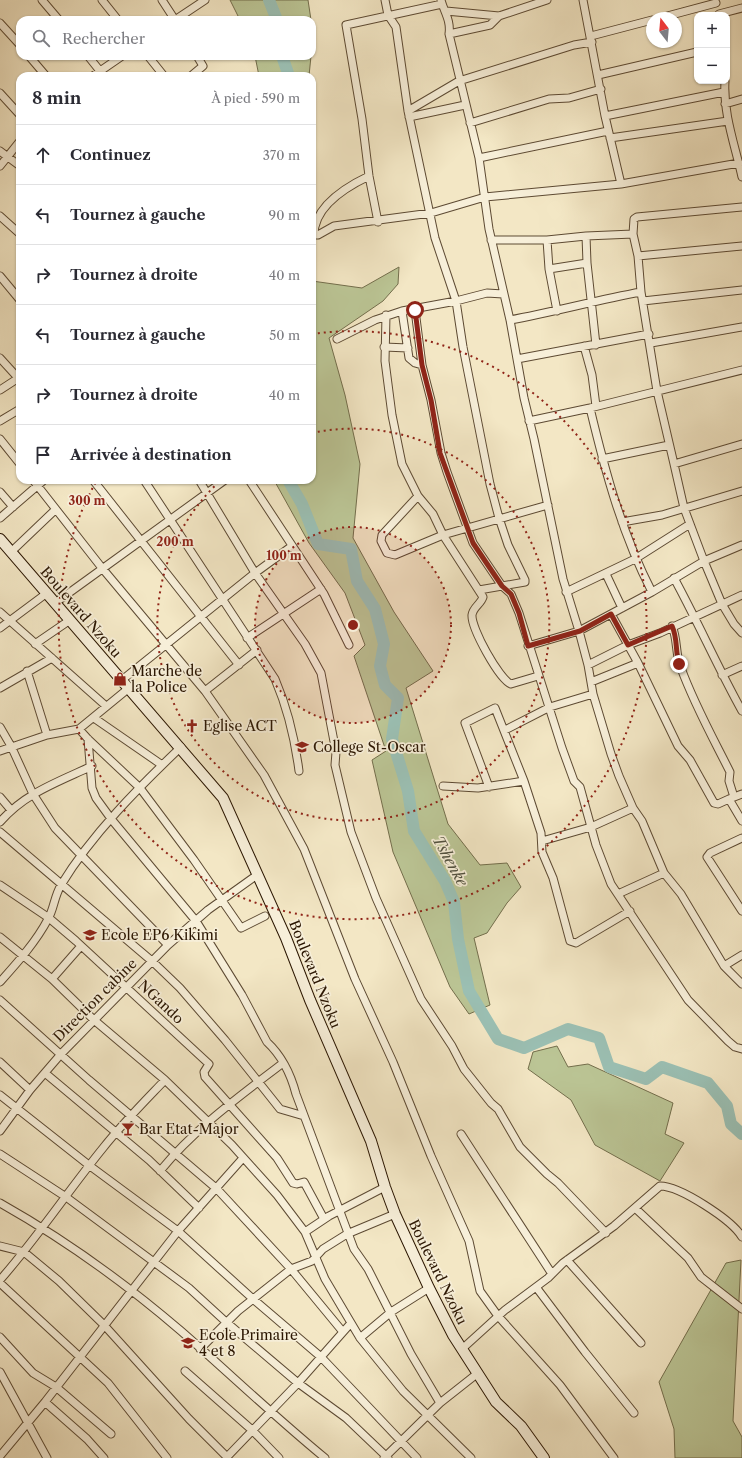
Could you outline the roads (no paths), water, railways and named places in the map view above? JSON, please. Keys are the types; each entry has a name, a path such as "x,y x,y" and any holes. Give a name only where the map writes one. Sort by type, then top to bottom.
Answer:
{"street":[{"path":"42,0 56,16"},
{"path":"102,0 115,16"},
{"path":"162,0 172,16"},
{"path":"181,16 205,0"},
{"path":"385,0 388,15 396,28 409,114 441,259 456,301 480,438 499,518 508,545 525,580 525,582 479,590"},
{"path":"446,11 499,16 547,0"},
{"path":"583,0 592,39 605,116 621,184"},
{"path":"378,222 369,176 362,118 346,26 347,24 442,2 446,11 449,34 459,80 478,158 491,240 510,320 529,421 566,592 580,631 593,694 610,754 634,808 642,821 664,873 681,894 724,966 742,984"},
{"path":"681,12 716,2 718,12"},
{"path":"727,12 742,8"},
{"path":"449,34 490,25 499,16"},
{"path":"409,114 459,80 646,22"},
{"path":"0,23 16,41"},
{"path":"598,75 694,53"},
{"path":"32,60 43,72"},
{"path":"91,60 100,72"},
{"path":"104,72 118,60"},
{"path":"151,60 161,72"},
{"path":"196,72 203,66 199,60"},
{"path":"725,84 725,104 728,121 742,177"},
{"path":"470,123 549,99 569,98 601,89"},
{"path":"605,116 724,92"},
{"path":"0,93 16,111"},
{"path":"725,104 742,98"},
{"path":"409,114 465,105"},
{"path":"478,158 609,135 728,121"},
{"path":"734,143 742,141"},
{"path":"0,166 16,146"},
{"path":"0,151 16,163"},
{"path":"316,235 334,226 349,223 378,222 431,213 485,197 621,184 739,162"},
{"path":"316,221 318,216 334,197 349,186 369,176"},
{"path":"742,207 637,217 633,225 633,234 638,256 641,292 651,343 657,391 684,508 722,604 734,624 742,633"},
{"path":"0,216 16,230"},
{"path":"491,240 546,240 586,236 633,234"},
{"path":"586,236 587,263 596,345"},
{"path":"546,240 549,269 557,311"},
{"path":"638,256 742,246"},
{"path":"549,269 587,263"},
{"path":"0,276 16,295"},
{"path":"643,301 742,290"},
{"path":"510,320 557,311 591,301 641,292"},
{"path":"337,339 386,315 487,294 503,294"},
{"path":"415,310 422,365 431,400 440,453 467,528 481,556 502,586 511,594 519,613 528,646 550,707 562,748 574,781 580,787 603,867 618,894 688,1000 734,1047 742,1049"},
{"path":"402,311 411,361 422,365"},
{"path":"386,315 384,347 389,397 398,450 408,477 418,496 433,514 443,536 483,597 473,610 472,621 477,634 501,674 511,684 538,676"},
{"path":"651,343 742,327"},
{"path":"517,359 649,334"},
{"path":"584,346 592,375 593,407 602,459 635,559 652,592"},
{"path":"384,347 408,348"},
{"path":"0,358 16,374"},
{"path":"529,421 593,407 742,370"},
{"path":"0,390 16,380"},
{"path":"0,421 16,411"},
{"path":"0,439 16,459"},
{"path":"674,464 742,444"},
{"path":"602,459 669,445"},
{"path":"96,484 239,664"},
{"path":"147,484 272,674 281,693 296,748 299,771"},
{"path":"202,484 256,573 305,644 321,673 336,752 335,765 351,832 376,898 421,999 452,1046 469,1077 498,1109 520,1147 558,1183 606,1233"},
{"path":"55,603 219,484"},
{"path":"252,484 321,589 349,645"},
{"path":"0,518 38,486 55,510 204,691 260,769 304,849 355,979 393,1062 431,1156 469,1240 480,1291 498,1316 560,1385 614,1458"},
{"path":"622,522 652,518 742,491"},
{"path":"0,492 13,507"},
{"path":"418,496 380,538 387,553 395,555 467,528 548,505"},
{"path":"11,552 55,510"},
{"path":"566,592 635,559 690,524"},
{"name":"Boulevard Nzoku","path":"0,539 182,747 223,798 286,938 310,1000 371,1141 384,1188 429,1288 462,1349 496,1402 521,1426 544,1458"},
{"path":"528,646 580,631 652,592 704,561 742,545"},
{"path":"122,680 222,599 292,546"},
{"path":"606,574 622,608"},
{"path":"674,578 695,616 722,675 742,711"},
{"path":"247,638 321,589"},
{"path":"0,628 47,593"},
{"path":"588,665 628,645 742,595"},
{"path":"0,612 106,706"},
{"path":"611,614 638,663 678,746 690,760 714,803 718,804 742,794"},
{"path":"36,644 70,620"},
{"path":"672,626 677,638 676,653 679,664 688,687 730,772 729,780 731,798 742,821"},
{"path":"204,691 257,650"},
{"path":"0,688 52,658"},
{"path":"591,682 638,663"},
{"path":"722,675 742,666"},
{"path":"27,672 47,735"},
{"path":"0,751 47,735 79,729 129,688"},
{"path":"505,730 550,707 593,694"},
{"path":"489,787 465,724 496,708 524,781 542,841 542,852 551,873 571,943 576,943 630,911"},
{"path":"94,718 162,765"},
{"path":"0,727 11,746 33,794 55,828 168,945"},
{"path":"79,729 140,788 241,928 265,916"},
{"path":"88,739 94,793 112,820 196,921 242,995 267,1042 291,1076 347,1234 354,1249 368,1269 391,1312 413,1358 440,1403"},
{"path":"0,982 23,956 49,918 52,904 61,885 82,856 140,788 182,747"},
{"path":"0,822 11,810 33,794 92,766"},
{"path":"443,786 469,788 489,787 524,781"},
{"path":"0,797 11,810"},
{"path":"542,841 591,827 634,808"},
{"path":"0,832 153,962 185,994 225,1040 280,1109 304,1116"},
{"path":"742,838 710,853 707,857 742,911"},
{"path":"618,894 664,873"},
{"name":"Direction cabine","path":"0,1131 30,1090 61,1054 153,962 168,945 208,910 257,875"},
{"name":"NGando","path":"0,885 49,918 127,988 209,1065 204,1072 205,1077 230,1104"},
{"path":"0,937 52,980 94,1020 165,1080 232,1145 277,1195 305,1232 314,1258 350,1324 360,1338 397,1384 471,1458"},
{"path":"52,980 81,946"},
{"path":"724,966 742,955"},
{"path":"0,1000 216,1189 291,1270 343,1332"},
{"path":"0,1062 30,1090"},
{"path":"160,1171 174,1153 207,1122 283,1063"},
{"path":"45,1073 160,1171 199,1208"},
{"path":"0,1280 24,1252 42,1226 116,1133 165,1080"},
{"path":"0,1095 90,1166 178,1231 253,1299 321,1357 417,1458"},
{"path":"230,1104 277,1158 293,1183 297,1184 304,1182 324,1219"},
{"path":"461,1134 552,1274"},
{"path":"0,1154 66,1197 155,1261 194,1292 226,1322 298,1383 346,1418 386,1457 440,1403 478,1372"},
{"path":"0,1457 80,1358 178,1231 243,1158"},
{"path":"462,1349 498,1316 536,1287 567,1260 606,1233 653,1190 660,1186 665,1186 679,1191 727,1219 742,1237"},
{"path":"305,1232 324,1219 384,1188"},
{"path":"0,1203 42,1226 131,1292 200,1349 325,1458"},
{"path":"635,1208 688,1258 701,1277 742,1310"},
{"path":"200,1349 226,1322 291,1270 309,1263 326,1246 347,1234 395,1214"},
{"path":"0,1246 24,1252 59,1281 104,1325 227,1458 270,1410 298,1383 350,1324"},
{"path":"567,1260 641,1343"},
{"path":"0,1283 111,1386 167,1458"},
{"path":"536,1287 585,1352 634,1413"},
{"path":"360,1338 391,1312 429,1288"},
{"path":"0,1337 33,1373 56,1387 111,1434"},
{"path":"185,1371 252,1430 279,1458"},
{"path":"0,1372 47,1458"},
{"path":"45,1402 87,1440 104,1458"}],"waterway":[{"name":"Tshenke","path":"269,0 275,16"},
{"name":"Tshenke","path":"283,60 288,72"},
{"name":"Tshenke","path":"290,484 302,504 318,544 351,549 357,581 375,609 384,644 380,666 385,685 398,698 392,739 408,791 414,831 445,881 454,902 458,939 469,991 498,1039 524,1048 568,1029 599,1038 609,1067 646,1079 662,1067 708,1083 727,1106 731,1124 742,1134"}],"place":[{"name":"Marche de la Police","path":"120,679"},
{"name":"Eglise ACT","path":"192,726"},
{"name":"College St-Oscar","path":"302,747"},
{"name":"Ecole EP6 Kikimi","path":"90,935"},
{"name":"Bar Etat-Major","path":"128,1129"},
{"name":"Ecole Primaire 4 et 8","path":"188,1343"}]}
